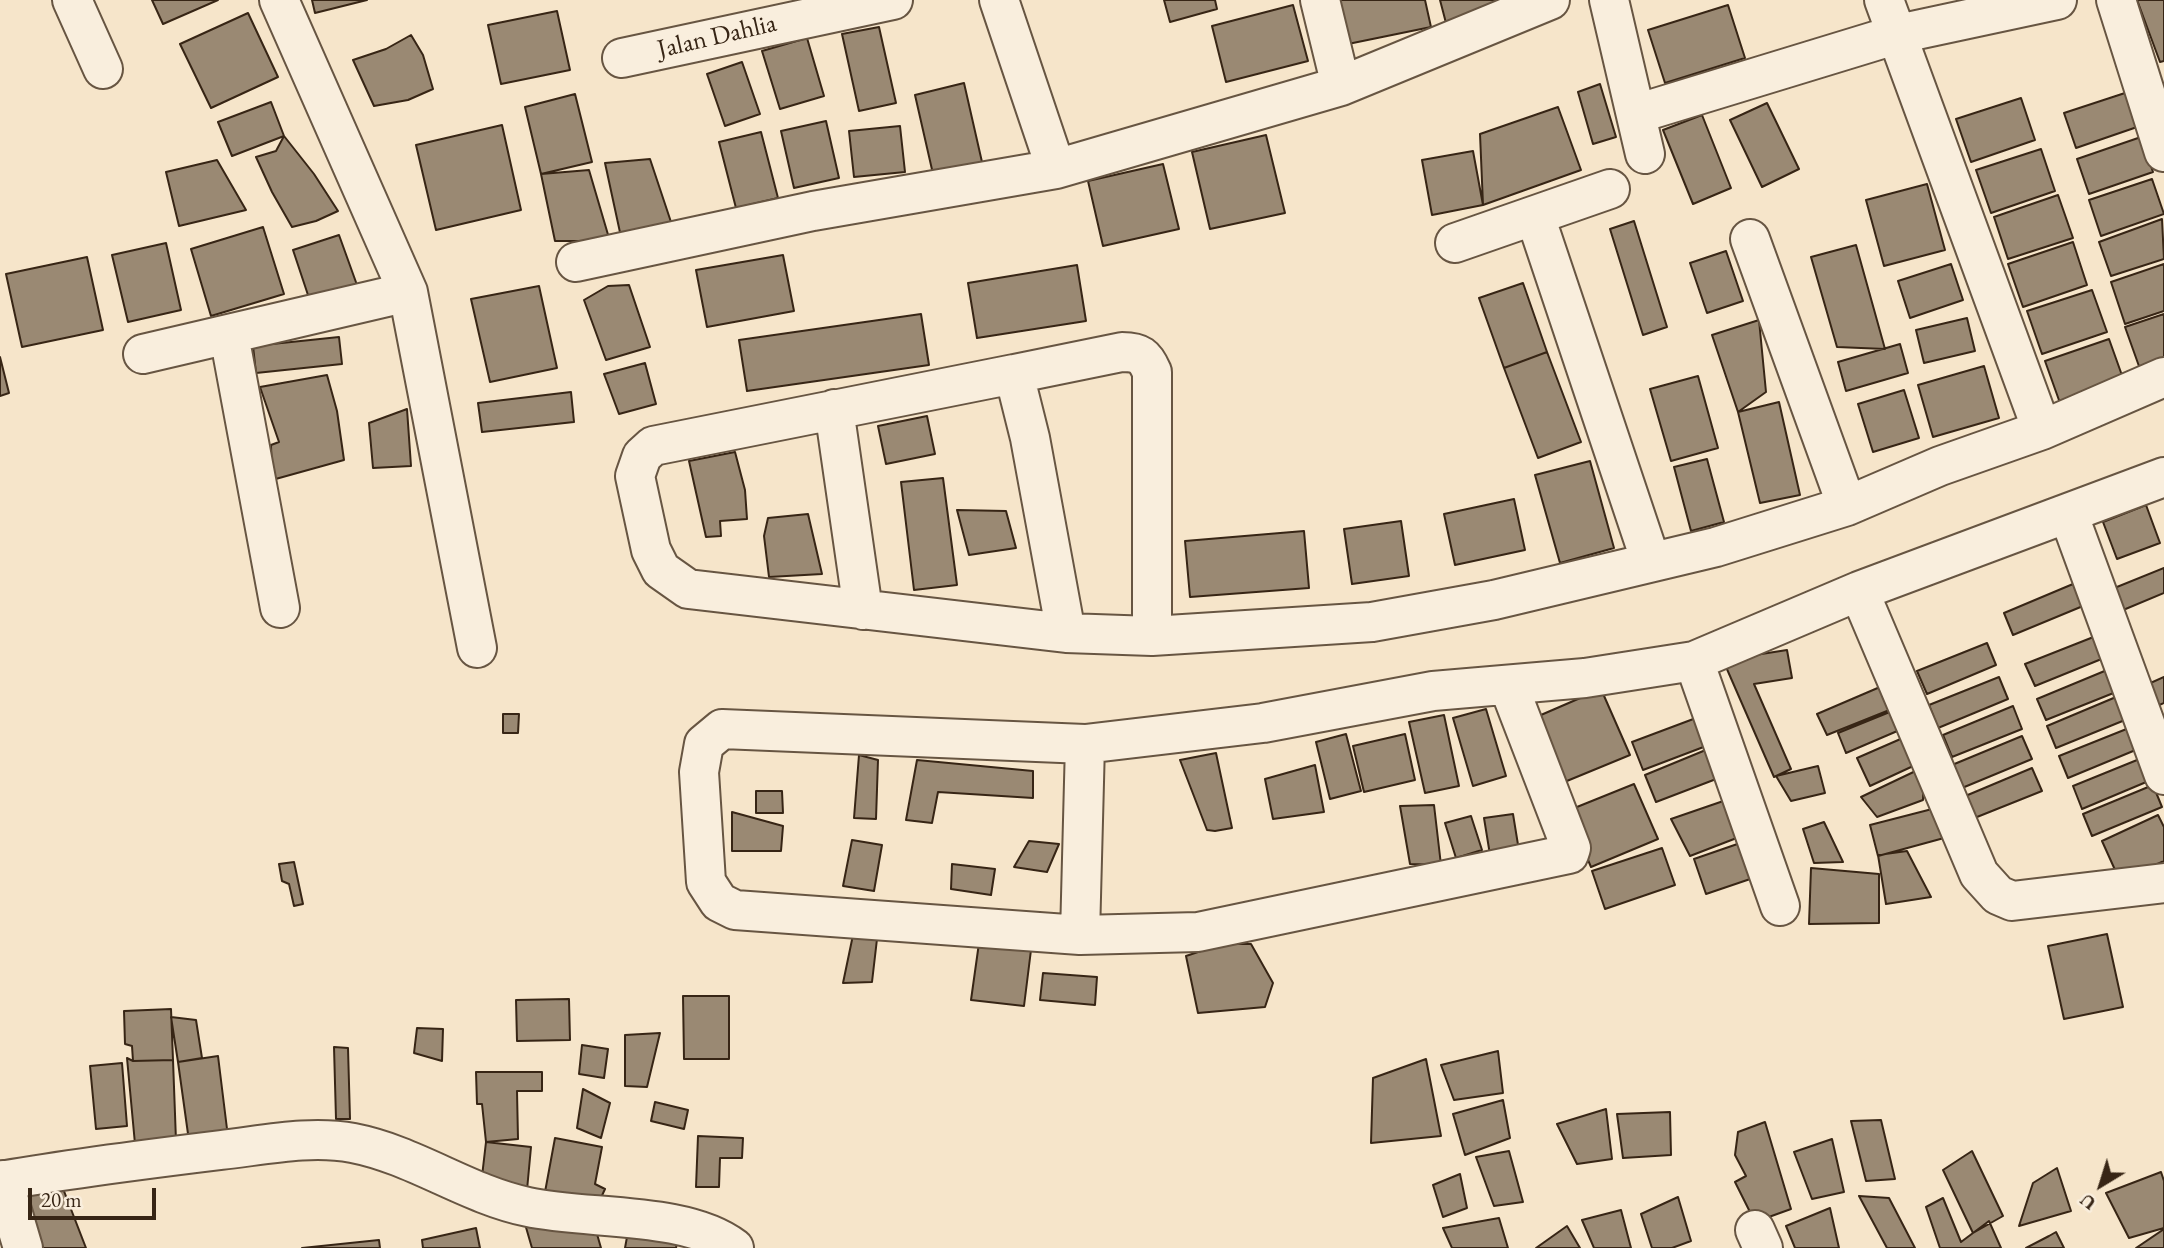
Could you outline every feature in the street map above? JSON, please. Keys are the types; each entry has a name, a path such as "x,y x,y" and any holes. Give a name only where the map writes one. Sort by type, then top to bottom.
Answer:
{"street":[{"path":"72,0 103,69"},
{"path":"279,0 408,292 477,648"},
{"name":"Jalan Dahlia","path":"622,58 893,0"},
{"path":"999,0 1056,169"},
{"path":"1320,0 1341,86"},
{"path":"576,262 813,211 1056,169 1341,86 1550,0"},
{"path":"1609,0 1645,154"},
{"path":"1636,114 1891,17 2057,0"},
{"path":"2116,0 2164,152"},
{"path":"1891,17 2042,430"},
{"path":"1455,243 1610,189"},
{"path":"1535,216 1651,562"},
{"path":"1750,239 1847,506"},
{"path":"143,354 408,292"},
{"path":"229,335 280,608"},
{"path":"1152,636 1152,372 1145,357 1137,352 1122,352 653,446 642,456 635,476 651,550 661,570 688,589 1066,633 1152,636 1372,622 1494,600 1716,547 1847,506 1940,466 2042,430 2164,377"},
{"path":"1014,374 1030,438 1066,633"},
{"path":"834,410 863,610"},
{"path":"1509,687 1572,848 1569,854 1198,932 1080,935 734,910 719,902 706,883 699,772 704,744 722,729 1085,744 1263,723 1433,691 1509,687 1694,661 1859,591 2164,477"},
{"path":"2068,513 2164,775"},
{"path":"1859,591 1979,874 1998,895 2025,901 2164,883"},
{"path":"1694,661 1780,906"},
{"path":"1080,935 1085,744"},
{"path":"23,1248 2,1180 64,1168 305,1140 352,1143 394,1153 472,1190 528,1207 693,1227 721,1238 734,1248"}],"building":[{"path":"152,0 218,0 163,24"},
{"path":"312,0 367,0 315,13"},
{"path":"1164,0 1215,0 1217,9 1170,22"},
{"path":"1338,0 1425,0 1431,27 1348,44"},
{"path":"1440,0 1497,0 1500,9 1446,23"},
{"path":"2137,0 2164,0 2164,61 2160,62"},
{"path":"1293,5 1308,61 1226,82 1212,26"},
{"path":"1728,5 1745,58 1665,83 1648,30"},
{"path":"557,11 570,70 501,84 488,25"},
{"path":"248,13 278,77 211,108 180,44"},
{"path":"879,27 896,103 859,111 842,34"},
{"path":"411,35 423,55 433,89 408,100 374,106 353,60 386,49"},
{"path":"807,38 824,96 780,109 762,51"},
{"path":"742,62 760,114 725,126 707,74"},
{"path":"964,83 982,162 933,174 915,95"},
{"path":"1600,84 1616,137 1593,144 1578,92"},
{"path":"2128,92 2140,126 2076,148 2064,113"},
{"path":"575,94 592,162 541,174 525,107"},
{"path":"2021,98 2035,140 1971,162 1956,119"},
{"path":"271,102 284,136 232,156 218,122"},
{"path":"1767,103 1799,169 1762,187 1730,120"},
{"path":"1558,107 1581,170 1483,205 1480,134"},
{"path":"1702,115 1731,188 1693,204 1663,130"},
{"path":"826,121 839,178 794,188 781,131"},
{"path":"502,125 521,210 436,230 416,145"},
{"path":"900,126 905,172 854,177 849,131"},
{"path":"761,132 778,198 736,208 719,142"},
{"path":"1266,135 1285,213 1210,229 1192,152"},
{"path":"284,136 314,174 338,211 316,221 292,227 256,157 276,151"},
{"path":"2141,137 2153,172 2089,194 2077,159"},
{"path":"2041,149 2055,191 1991,213 1976,170"},
{"path":"1473,151 1483,205 1432,215 1422,160"},
{"path":"650,159 672,225 621,237 605,163"},
{"path":"217,160 246,210 179,226 166,172"},
{"path":"1163,164 1179,229 1103,246 1088,181"},
{"path":"589,170 609,238 597,241 555,241 541,174"},
{"path":"2152,179 2164,214 2101,236 2089,200"},
{"path":"1927,184 1945,250 1884,266 1866,200"},
{"path":"2058,195 2073,238 2008,259 1994,217"},
{"path":"2162,219 2164,259 2111,276 2099,242"},
{"path":"1634,221 1667,327 1643,335 1610,229"},
{"path":"263,227 284,294 211,316 191,249"},
{"path":"339,235 357,285 310,301 293,250"},
{"path":"2073,242 2087,285 2023,307 2008,264"},
{"path":"166,243 181,310 128,322 112,255"},
{"path":"1856,245 1885,349 1837,347 1811,257"},
{"path":"1726,251 1743,301 1707,313 1690,263"},
{"path":"783,255 794,311 707,327 696,270"},
{"path":"87,257 103,330 22,347 6,274"},
{"path":"1951,264 1963,300 1910,318 1898,281"},
{"path":"2164,264 2164,311 2125,324 2111,282"},
{"path":"1077,265 1086,321 977,338 968,283"},
{"path":"1523,283 1547,352 1504,368 1479,298"},
{"path":"629,285 650,347 606,360 584,300 608,286"},
{"path":"539,286 557,368 490,382 471,299"},
{"path":"2092,290 2107,332 2042,354 2027,311"},
{"path":"921,314 929,365 747,391 739,340"},
{"path":"2164,314 2164,361 2140,369 2125,327"},
{"path":"1967,318 1975,351 1924,363 1916,330"},
{"path":"1759,320 1766,392 1738,412 1712,335"},
{"path":"339,337 342,364 256,373 253,346"},
{"path":"2109,339 2124,381 2060,403 2045,361"},
{"path":"1900,344 1908,373 1846,391 1838,362"},
{"path":"1547,352 1581,442 1538,458 1504,368"},
{"path":"0,357 9,393 0,396"},
{"path":"645,363 656,404 619,414 604,374"},
{"path":"1984,366 1999,418 1933,437 1918,385"},
{"path":"327,375 337,411 344,460 272,480 271,445 279,442 260,387"},
{"path":"1698,376 1718,448 1671,461 1650,389"},
{"path":"1904,390 1919,438 1873,452 1858,404"},
{"path":"571,392 574,422 482,432 478,403"},
{"path":"1779,402 1800,495 1760,503 1738,412"},
{"path":"407,409 411,466 373,468 369,423"},
{"path":"927,416 935,454 886,464 878,426"},
{"path":"735,452 745,490 747,519 720,521 721,536 706,537 689,461"},
{"path":"1707,459 1724,522 1691,531 1674,467"},
{"path":"1590,461 1614,548 1560,563 1535,475"},
{"path":"943,478 957,585 914,590 901,482"},
{"path":"1514,499 1525,550 1455,565 1444,514"},
{"path":"2146,505 2160,543 2117,559 2103,522"},
{"path":"957,510 1006,511 1016,548 969,555"},
{"path":"808,514 822,574 769,577 764,536 768,518"},
{"path":"1401,521 1409,576 1352,584 1344,529"},
{"path":"1304,531 1309,588 1190,597 1185,541"},
{"path":"2164,568 2164,593 2116,613 2107,591"},
{"path":"2073,584 2083,606 2013,635 2004,613"},
{"path":"2096,636 2104,658 2035,686 2025,664"},
{"path":"1987,643 1996,665 1927,694 1917,671"},
{"path":"1787,650 1792,678 1754,684 1791,769 1774,777 1723,660"},
{"path":"2107,670 2116,692 2046,720 2037,699"},
{"path":"1999,677 2008,699 1938,728 1929,705"},
{"path":"2164,677 2164,703 2155,707 2146,685"},
{"path":"1887,684 1897,707 1827,735 1817,714"},
{"path":"1601,689 1630,755 1562,783 1534,718"},
{"path":"2116,697 2125,720 2056,748 2047,726"},
{"path":"2013,706 2022,729 1952,757 1943,735"},
{"path":"1902,707 1909,726 1846,753 1838,733"},
{"path":"1486,709 1506,776 1473,786 1453,718"},
{"path":"503,714 519,714 518,733 503,733"},
{"path":"1444,715 1459,786 1425,793 1409,722"},
{"path":"1704,715 1714,743 1643,770 1632,742"},
{"path":"2129,728 2138,749 2068,778 2059,756"},
{"path":"1346,734 1361,791 1330,799 1316,742"},
{"path":"1405,734 1415,780 1364,792 1353,746"},
{"path":"1912,734 1924,761 1870,786 1857,758"},
{"path":"2022,736 2032,759 1962,788 1952,765"},
{"path":"1713,747 1724,776 1656,802 1645,775"},
{"path":"1216,753 1232,828 1215,831 1207,830 1180,760"},
{"path":"859,755 878,760 876,819 854,818"},
{"path":"2142,758 2151,780 2082,809 2073,786"},
{"path":"917,760 1033,771 1033,798 938,792 932,823 906,820"},
{"path":"1315,765 1324,812 1273,819 1265,779"},
{"path":"1818,766 1825,793 1791,801 1776,776"},
{"path":"1924,767 1923,800 1877,817 1861,797"},
{"path":"2032,768 2042,791 1972,819 1963,797"},
{"path":"1634,784 1658,839 1591,867 1567,811"},
{"path":"2153,785 2162,807 2092,836 2083,814"},
{"path":"756,791 782,791 783,813 756,813"},
{"path":"1735,797 1747,834 1690,856 1671,819"},
{"path":"1434,805 1441,865 1410,864 1400,806"},
{"path":"1936,808 1944,838 1878,856 1870,825"},
{"path":"732,812 783,826 781,851 732,851"},
{"path":"1513,814 1520,857 1491,861 1484,818"},
{"path":"2158,815 2164,827 2164,861 2120,881 2102,841"},
{"path":"1471,816 1482,850 1456,858 1445,823"},
{"path":"1824,822 1843,862 1814,863 1803,829"},
{"path":"852,840 882,845 874,891 843,886"},
{"path":"1749,840 1762,875 1706,894 1694,859"},
{"path":"1029,841 1059,844 1047,872 1014,867"},
{"path":"1662,848 1675,885 1605,909 1592,871"},
{"path":"1907,851 1931,897 1886,904 1878,855"},
{"path":"294,862 303,904 294,906 289,884 282,881 279,864"},
{"path":"952,864 995,869 991,895 951,889"},
{"path":"1811,868 1879,874 1879,923 1809,924"},
{"path":"2107,934 2123,1007 2064,1019 2048,946"},
{"path":"853,935 877,939 872,982 843,983"},
{"path":"979,943 1031,950 1024,1006 971,1000"},
{"path":"1222,944 1251,944 1273,983 1265,1007 1198,1013 1186,956"},
{"path":"1043,973 1097,977 1095,1005 1040,1000"},
{"path":"683,996 729,996 729,1059 684,1059"},
{"path":"569,999 570,1040 517,1041 516,1000"},
{"path":"171,1009 173,1060 133,1061 132,1046 125,1044 124,1011"},
{"path":"171,1017 196,1020 202,1058 178,1062"},
{"path":"417,1028 443,1029 442,1061 414,1053"},
{"path":"660,1033 647,1087 625,1086 625,1035"},
{"path":"582,1045 608,1049 604,1078 579,1074"},
{"path":"334,1047 348,1048 350,1119 336,1119"},
{"path":"1498,1051 1503,1093 1454,1100 1441,1065"},
{"path":"218,1056 228,1137 189,1141 178,1062"},
{"path":"127,1058 133,1061 173,1060 176,1141 135,1144"},
{"path":"1426,1059 1441,1136 1371,1143 1373,1078"},
{"path":"122,1063 127,1126 96,1129 90,1066"},
{"path":"476,1072 542,1072 542,1091 517,1091 518,1139 486,1142 482,1104 477,1104"},
{"path":"583,1089 610,1103 601,1138 577,1128"},
{"path":"1503,1100 1510,1138 1465,1155 1453,1114"},
{"path":"655,1102 688,1110 684,1129 651,1121"},
{"path":"1606,1109 1612,1159 1577,1164 1557,1124"},
{"path":"1670,1112 1671,1155 1623,1158 1617,1114"},
{"path":"1881,1120 1895,1179 1866,1181 1851,1121"},
{"path":"1765,1122 1791,1209 1755,1222 1735,1182 1746,1176 1735,1155 1738,1132"},
{"path":"698,1136 743,1138 742,1158 720,1158 719,1187 696,1187"},
{"path":"555,1138 602,1147 595,1184 605,1189 599,1202 545,1192"},
{"path":"1832,1139 1844,1192 1812,1199 1794,1152"},
{"path":"486,1142 531,1147 527,1190 481,1185"},
{"path":"1509,1151 1523,1202 1494,1206 1476,1157"},
{"path":"1972,1151 2003,1216 1973,1233 1943,1170"},
{"path":"2057,1168 2071,1211 2019,1226 2033,1183"},
{"path":"2161,1172 2164,1181 2164,1228 2129,1238 2106,1193"},
{"path":"57,1173 86,1248 43,1248 25,1199"},
{"path":"1460,1174 1467,1208 1443,1217 1433,1185"},
{"path":"1859,1196 1889,1198 1915,1248 1887,1248"},
{"path":"1678,1197 1691,1241 1672,1248 1652,1248 1641,1214"},
{"path":"1943,1198 1961,1242 1989,1221 2001,1248 1940,1248 1926,1207"},
{"path":"1830,1208 1839,1248 1795,1248 1786,1226"},
{"path":"1621,1210 1631,1248 1594,1248 1582,1220"},
{"path":"523,1217 595,1227 601,1248 532,1248"},
{"path":"1499,1218 1508,1248 1452,1248 1443,1228"},
{"path":"629,1226 679,1234 676,1248 625,1248"},
{"path":"1567,1226 1580,1248 1536,1248"},
{"path":"476,1228 480,1248 423,1248 422,1240"},
{"path":"2164,1229 2164,1248 2136,1248"},
{"path":"2056,1232 2064,1248 2026,1248 2049,1236"},
{"path":"379,1240 380,1248 302,1248"}]}
